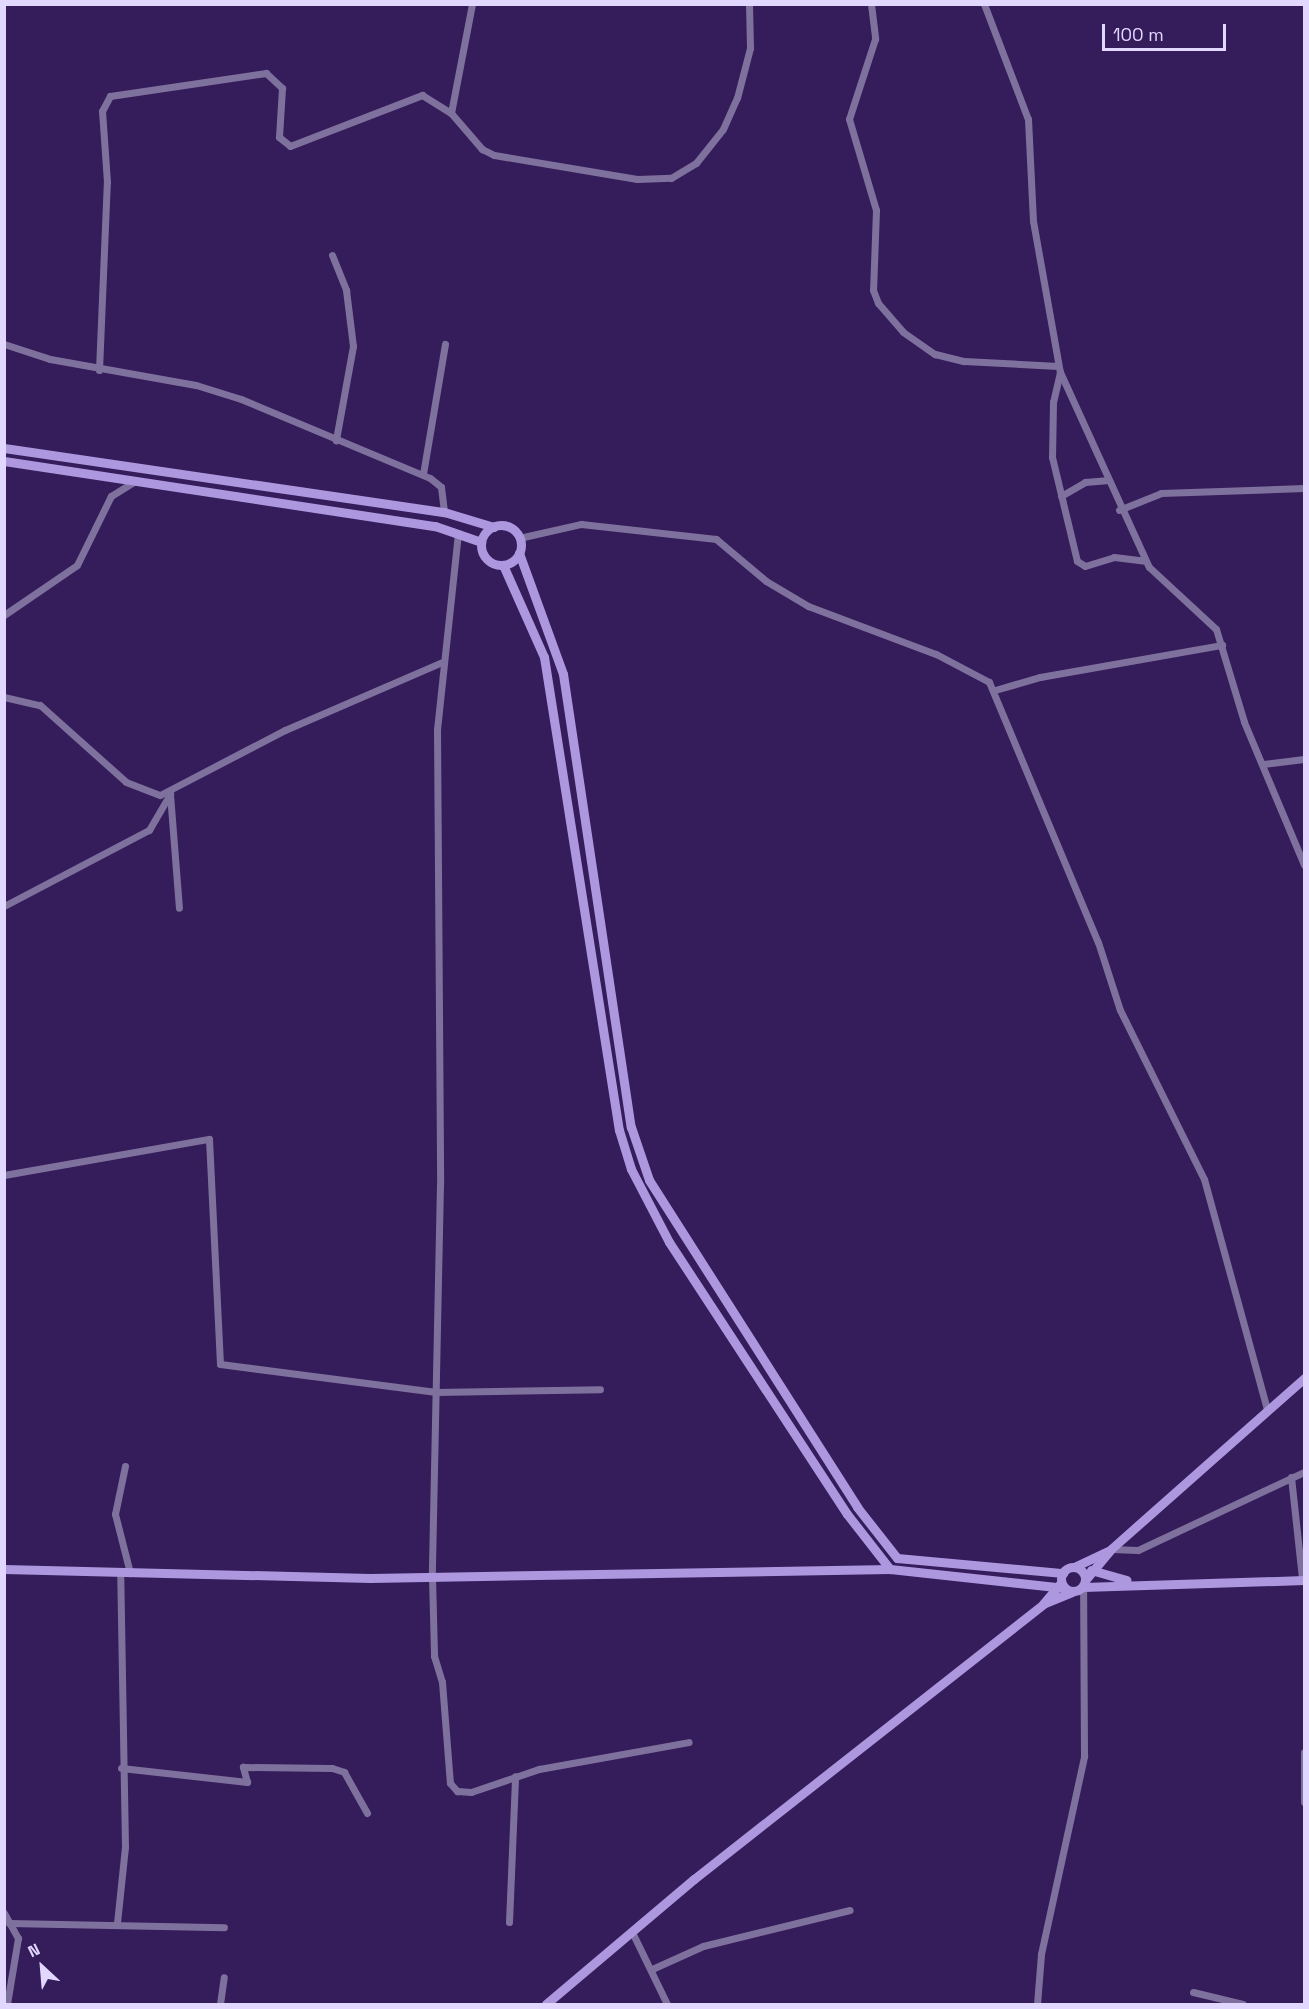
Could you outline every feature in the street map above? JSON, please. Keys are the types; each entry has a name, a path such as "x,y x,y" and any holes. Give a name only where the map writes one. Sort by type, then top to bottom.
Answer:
{"street":[{"path":"451,113 472,4"},
{"path":"99,370 107,182 102,111 110,96 266,73 282,88 278,129 285,146 412,96 431,98 451,113 482,149 494,155 637,179 671,178 696,163 723,129 737,98 750,48 749,4"},
{"path":"871,4 875,39 849,118 876,210 873,290 878,303 903,332 935,354 964,361 1059,369"},
{"path":"984,4 1028,119 1033,221 1059,369 1119,510 1145,561 1160,580 1210,622 1222,645 1244,722 1304,863"},
{"path":"332,255 346,290 353,345 336,440"},
{"path":"4,344 99,370 216,390 423,474 441,487 444,512"},
{"path":"423,474 445,344"},
{"path":"1059,369 1053,402 1052,448 1061,496 1081,566 1114,557 1145,561"},
{"path":"4,448 444,512 494,527 508,527 519,538 519,553 563,674 629,1115 649,1180 857,1508 897,1558 1064,1584"},
{"path":"4,461 137,479 458,533 481,542"},
{"path":"4,615 77,565 111,496 137,479"},
{"path":"1061,496 1085,482 1106,480"},
{"path":"1119,510 1182,491 1305,488"},
{"path":"519,538 585,524 716,539 779,591 976,671 995,690 1098,942 1120,1010 1204,1179 1267,1410"},
{"path":"481,542 494,527"},
{"path":"458,533 442,662 437,729 436,1392 432,1578 434,1656 442,1682 450,1783 457,1791 471,1792 515,1776 689,1742"},
{"path":"481,542 485,557 503,565 544,657 570,845 619,1130 631,1169 703,1296 846,1514 890,1569"},
{"path":"503,565 519,553"},
{"path":"995,690 1040,677 1222,645"},
{"path":"4,697 40,705 126,782 148,794 170,794 285,730 442,662"},
{"path":"1263,764 1305,759"},
{"path":"4,906 149,830 170,794"},
{"path":"170,794 178,908"},
{"path":"4,1175 208,1140 220,1364 436,1392 600,1389"},
{"path":"1043,1604 1064,1584 1081,1576 1305,1378"},
{"path":"117,1923 125,1847 121,1768 125,1573 115,1514 125,1466"},
{"path":"546,2004 632,1932 1043,1604 1064,1584 1094,1570 1111,1550 1138,1550 1305,1472"},
{"path":"1081,1576 1132,1582 1303,1580 1292,1477"},
{"path":"4,1569 432,1578 890,1569 1064,1584"},
{"path":"1094,1570 1132,1582"},
{"path":"1036,2004 1041,1954 1084,1756 1081,1576"},
{"path":"1305,1752 1305,1802"},
{"path":"121,1768 247,1782 243,1767 332,1768 344,1772 367,1813"},
{"path":"509,1922 515,1776"},
{"path":"652,1969 703,1946 850,1910"},
{"path":"4,1913 18,1938 7,2004"},
{"path":"9,1923 117,1923 224,1927"},
{"path":"632,1932 652,1969 667,2004"},
{"path":"220,2004 224,1977"},
{"path":"1193,1992 1243,2004"}]}
